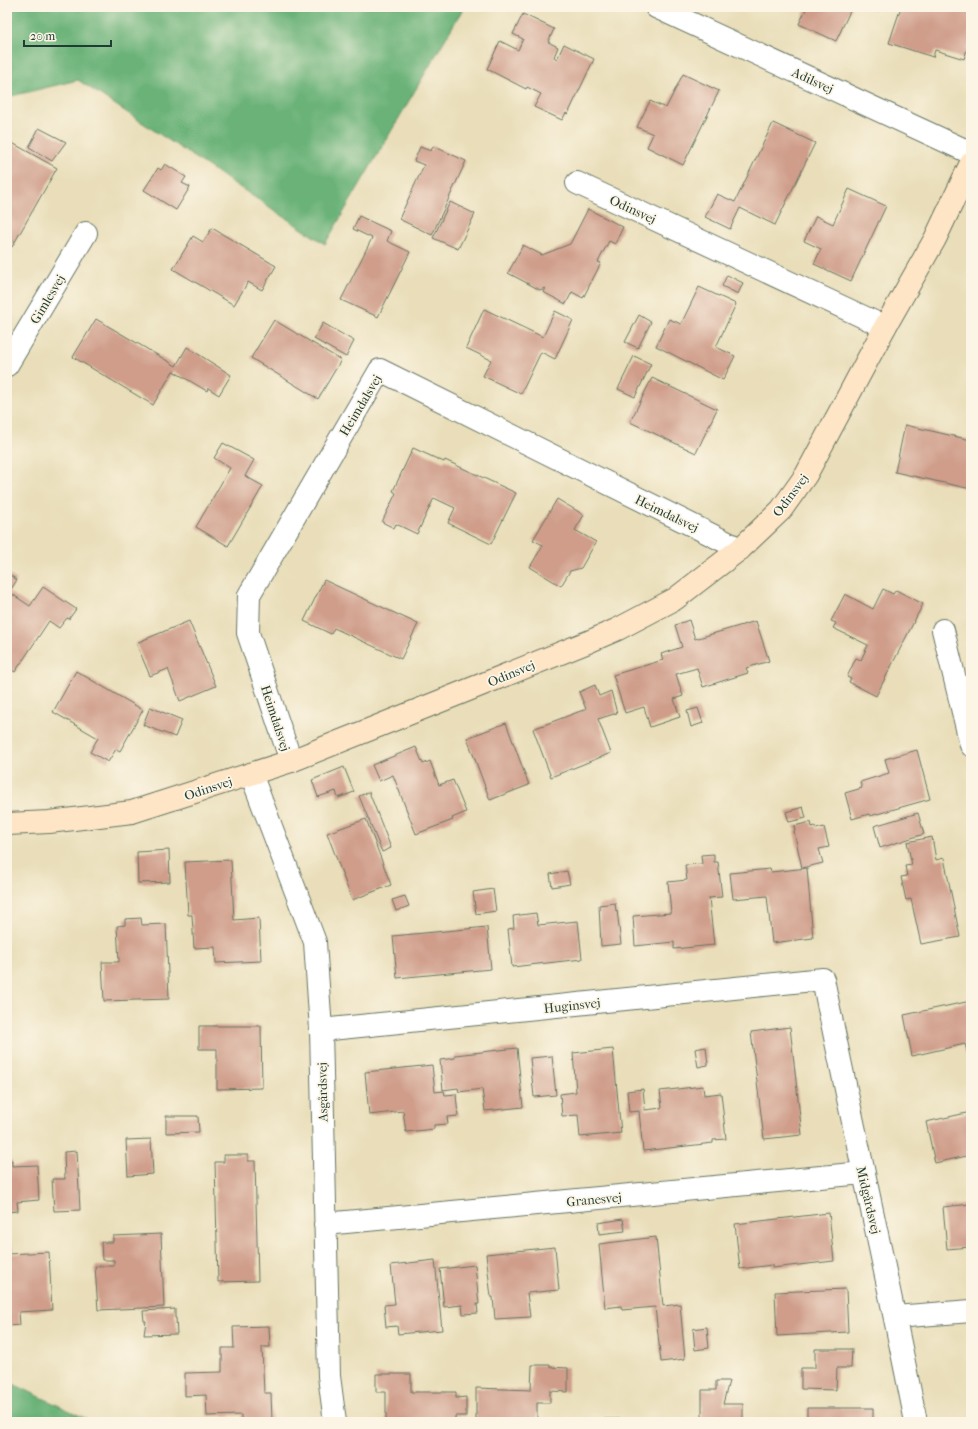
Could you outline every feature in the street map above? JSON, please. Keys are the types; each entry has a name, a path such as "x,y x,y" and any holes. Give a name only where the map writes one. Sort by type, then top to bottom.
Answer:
{"street":[{"name":"Adilsvej","path":"656,7 971,153"},
{"name":"Odinsvej","path":"7,824 49,822 132,812 291,761 618,629 675,599 740,549 781,510 806,475 885,327 935,239 971,162"},
{"name":"Odinsvej","path":"577,183 885,327"},
{"name":"Gimlesvej","path":"7,365 86,233"},
{"name":"Heimdalsvej","path":"291,761 248,634 249,595 380,370 740,549"},
{"path":"943,630 971,746"},
{"name":"Asgårdsvej","path":"251,774 315,942 321,1030 329,1376 335,1422"},
{"name":"Huginsvej","path":"321,1030 822,979"},
{"name":"Midgårdsvej","path":"822,979 863,1173 896,1317 916,1422"},
{"name":"Granesvej","path":"325,1224 863,1173"},
{"path":"896,1317 971,1310"}],"green space":[{"path":"7,7 464,7 325,244 78,80 7,97"},
{"path":"7,1381 93,1422 7,1422"}],"building":[{"path":"807,7 852,7 836,41 799,24"},
{"path":"867,7 877,7 875,10"},
{"path":"901,7 971,7 971,47 968,46 964,59 935,50 933,57 889,43"},
{"path":"523,14 554,29 548,42 558,47 554,57 557,59 564,44 594,59 568,114 566,113 562,120 534,107 541,94 527,87 526,89 487,69 500,41 518,50 523,39 513,34"},
{"path":"683,74 719,91 683,165 647,147 653,134 637,127 650,101 666,108"},
{"path":"773,123 815,143 775,225 740,208 730,229 705,217 717,194 735,202"},
{"path":"39,128 66,142 52,161 29,147"},
{"path":"7,140 57,168 12,247 7,244"},
{"path":"433,146 466,161 432,235 399,219 424,165 414,161 420,147 431,151"},
{"path":"165,164 186,177 182,183 190,187 176,210 144,190 158,168 161,170"},
{"path":"849,189 886,206 851,281 814,264 821,249 804,241 816,216 833,224"},
{"path":"450,202 475,214 458,249 433,238"},
{"path":"588,209 623,227 615,244 609,241 598,262 601,263 583,298 572,292 566,304 543,292 545,288 540,290 508,273 523,245 542,255 570,244"},
{"path":"359,216 391,231 387,241 410,252 378,317 341,300 372,238 353,229"},
{"path":"212,228 276,266 262,290 248,282 234,305 173,269 193,236 203,242"},
{"path":"727,275 743,283 738,294 722,286"},
{"path":"699,287 736,304 716,347 735,356 723,380 656,346 669,319 681,324"},
{"path":"484,309 543,337 555,311 573,320 555,359 541,352 521,394 483,376 491,360 466,348"},
{"path":"639,315 651,322 638,348 625,342"},
{"path":"96,319 176,366 187,347 231,375 219,395 208,388 207,391 173,371 153,405 73,357"},
{"path":"274,320 341,360 318,399 251,358"},
{"path":"323,323 354,341 346,357 314,339"},
{"path":"634,356 651,364 635,397 618,389"},
{"path":"652,378 717,409 696,453 630,422"},
{"path":"905,425 971,440 971,489 895,472"},
{"path":"223,443 254,460 245,476 263,486 228,546 196,527 230,468 214,458"},
{"path":"413,448 444,462 445,460 516,493 491,544 448,523 455,508 434,498 417,534 396,524 394,528 382,522 396,493 393,491"},
{"path":"557,499 584,515 575,530 596,542 581,568 570,571 561,586 530,567 543,545 533,540"},
{"path":"7,573 17,580 9,592 30,606 43,587 76,609 69,619 67,618 59,628 49,621 15,672 7,667"},
{"path":"324,580 418,624 401,659 334,628 331,634 304,621"},
{"path":"883,589 893,594 896,590 923,604 876,696 849,682 851,679 847,677 856,658 861,660 868,645 833,628 836,623 831,621 845,594 873,609"},
{"path":"689,620 695,639 756,621 769,661 746,668 748,673 703,687 697,668 676,674 683,696 674,699 680,717 650,727 644,707 625,713 613,675 663,660 661,654 682,647 675,625"},
{"path":"189,621 216,686 180,701 168,669 150,676 136,643"},
{"path":"76,671 143,710 120,751 116,749 108,762 90,752 98,738 53,712"},
{"path":"595,685 599,696 611,691 617,713 598,719 611,753 551,777 533,729 586,709 579,692"},
{"path":"150,707 182,720 175,737 143,725"},
{"path":"698,708 703,723 691,727 687,711"},
{"path":"506,723 529,785 490,800 467,738"},
{"path":"416,747 423,764 430,761 439,785 453,780 466,812 452,818 453,820 416,834 393,775 379,781 372,765"},
{"path":"917,750 930,799 870,816 869,814 852,819 845,793 862,788 860,782 889,773 885,759"},
{"path":"344,767 354,792 338,798 336,791 318,797 312,780"},
{"path":"369,792 391,848 382,852 359,796"},
{"path":"803,807 806,818 789,822 786,812"},
{"path":"918,813 924,834 880,848 874,826"},
{"path":"366,819 391,885 352,900 327,833"},
{"path":"811,822 812,827 815,826 816,829 824,827 829,847 819,849 823,863 802,868 794,826"},
{"path":"932,837 936,860 944,858 960,937 921,944 911,899 906,900 901,877 907,876 905,866 912,865 907,842"},
{"path":"169,850 170,882 138,883 137,852"},
{"path":"714,854 714,862 718,862 722,897 709,898 714,945 674,949 674,942 635,946 633,916 671,913 668,882 687,880 685,865 702,864 701,855"},
{"path":"231,860 234,920 259,918 261,961 216,963 215,947 194,948 192,915 188,915 185,862"},
{"path":"807,868 813,938 772,943 767,896 733,899 730,873 770,869 771,872"},
{"path":"567,871 570,884 552,887 550,874"},
{"path":"493,889 496,911 476,914 473,892"},
{"path":"405,896 409,906 396,911 392,900"},
{"path":"615,903 621,944 601,946 599,905"},
{"path":"536,913 538,925 578,921 582,959 512,967 508,929 514,928 513,916"},
{"path":"141,918 142,925 166,924 169,999 104,1001 102,962 119,962 117,926 125,925 125,919"},
{"path":"487,927 491,969 397,978 393,936"},
{"path":"971,1001 971,1060 969,1060 965,1044 912,1056 904,1015"},
{"path":"199,1026 261,1026 262,1088 217,1089 217,1049 199,1049"},
{"path":"790,1027 802,1135 764,1139 751,1032"},
{"path":"706,1047 708,1065 698,1067 695,1049"},
{"path":"517,1048 523,1107 485,1111 482,1089 459,1092 458,1088 443,1090 440,1060 455,1058 455,1055"},
{"path":"613,1049 621,1133 580,1137 578,1115 562,1116 560,1094 576,1092 573,1053"},
{"path":"552,1056 556,1095 534,1097 530,1058"},
{"path":"432,1065 435,1092 444,1091 445,1095 456,1094 458,1116 447,1117 448,1124 434,1125 434,1129 406,1132 403,1111 369,1115 365,1072"},
{"path":"703,1086 704,1095 721,1093 726,1139 713,1140 713,1143 643,1151 639,1111 629,1112 627,1091 643,1089 645,1110 662,1108 660,1091"},
{"path":"971,1112 971,1155 935,1163 926,1122"},
{"path":"166,1116 198,1116 199,1132 166,1133"},
{"path":"151,1139 153,1174 128,1176 126,1140"},
{"path":"77,1151 80,1210 54,1211 52,1179 65,1179 64,1152"},
{"path":"224,1155 248,1155 248,1161 255,1161 258,1281 218,1282 215,1162 224,1162"},
{"path":"12,1160 12,1166 37,1165 39,1200 17,1202 18,1211 7,1212 7,1161"},
{"path":"971,1204 971,1247 947,1249 943,1207"},
{"path":"829,1213 834,1261 772,1268 772,1265 740,1269 735,1224"},
{"path":"623,1219 625,1231 599,1234 598,1223"},
{"path":"8,1231 9,1252 7,1252"},
{"path":"161,1234 164,1307 98,1310 95,1266 114,1266 114,1260 102,1260 101,1242 113,1242 113,1236"},
{"path":"656,1237 663,1306 680,1304 685,1359 661,1362 655,1307 622,1310 621,1306 605,1308 599,1244"},
{"path":"555,1247 559,1290 527,1293 530,1317 495,1319 486,1254"},
{"path":"49,1252 52,1310 19,1312 20,1325 7,1326 7,1254"},
{"path":"435,1260 442,1330 398,1334 397,1326 386,1327 384,1305 395,1304 391,1265"},
{"path":"475,1265 479,1304 477,1304 478,1313 463,1314 462,1305 444,1307 440,1269"},
{"path":"846,1289 848,1332 777,1336 775,1292"},
{"path":"175,1309 177,1334 144,1335 146,1321 144,1321 143,1311"},
{"path":"269,1326 270,1347 262,1347 264,1393 271,1393 272,1422 241,1422 241,1415 207,1416 206,1395 185,1396 185,1373 222,1372 222,1348 234,1348 233,1327"},
{"path":"707,1327 709,1348 695,1350 693,1329"},
{"path":"815,1349 852,1349 851,1368 837,1368 836,1390 801,1389 801,1368 815,1368"},
{"path":"532,1365 550,1365 550,1367 568,1368 568,1392 550,1391 550,1403 537,1403 537,1422 476,1422 476,1388 531,1390"},
{"path":"376,1374 411,1374 411,1392 456,1392 456,1398 466,1397 466,1416 455,1416 455,1422 386,1422 386,1392 376,1392"},
{"path":"716,1381 729,1381 723,1404 743,1404 743,1422 702,1422 702,1390 716,1390"},
{"path":"807,1408 873,1408 873,1422 807,1422"},
{"path":"586,1419 624,1419 624,1422 586,1422"}]}
